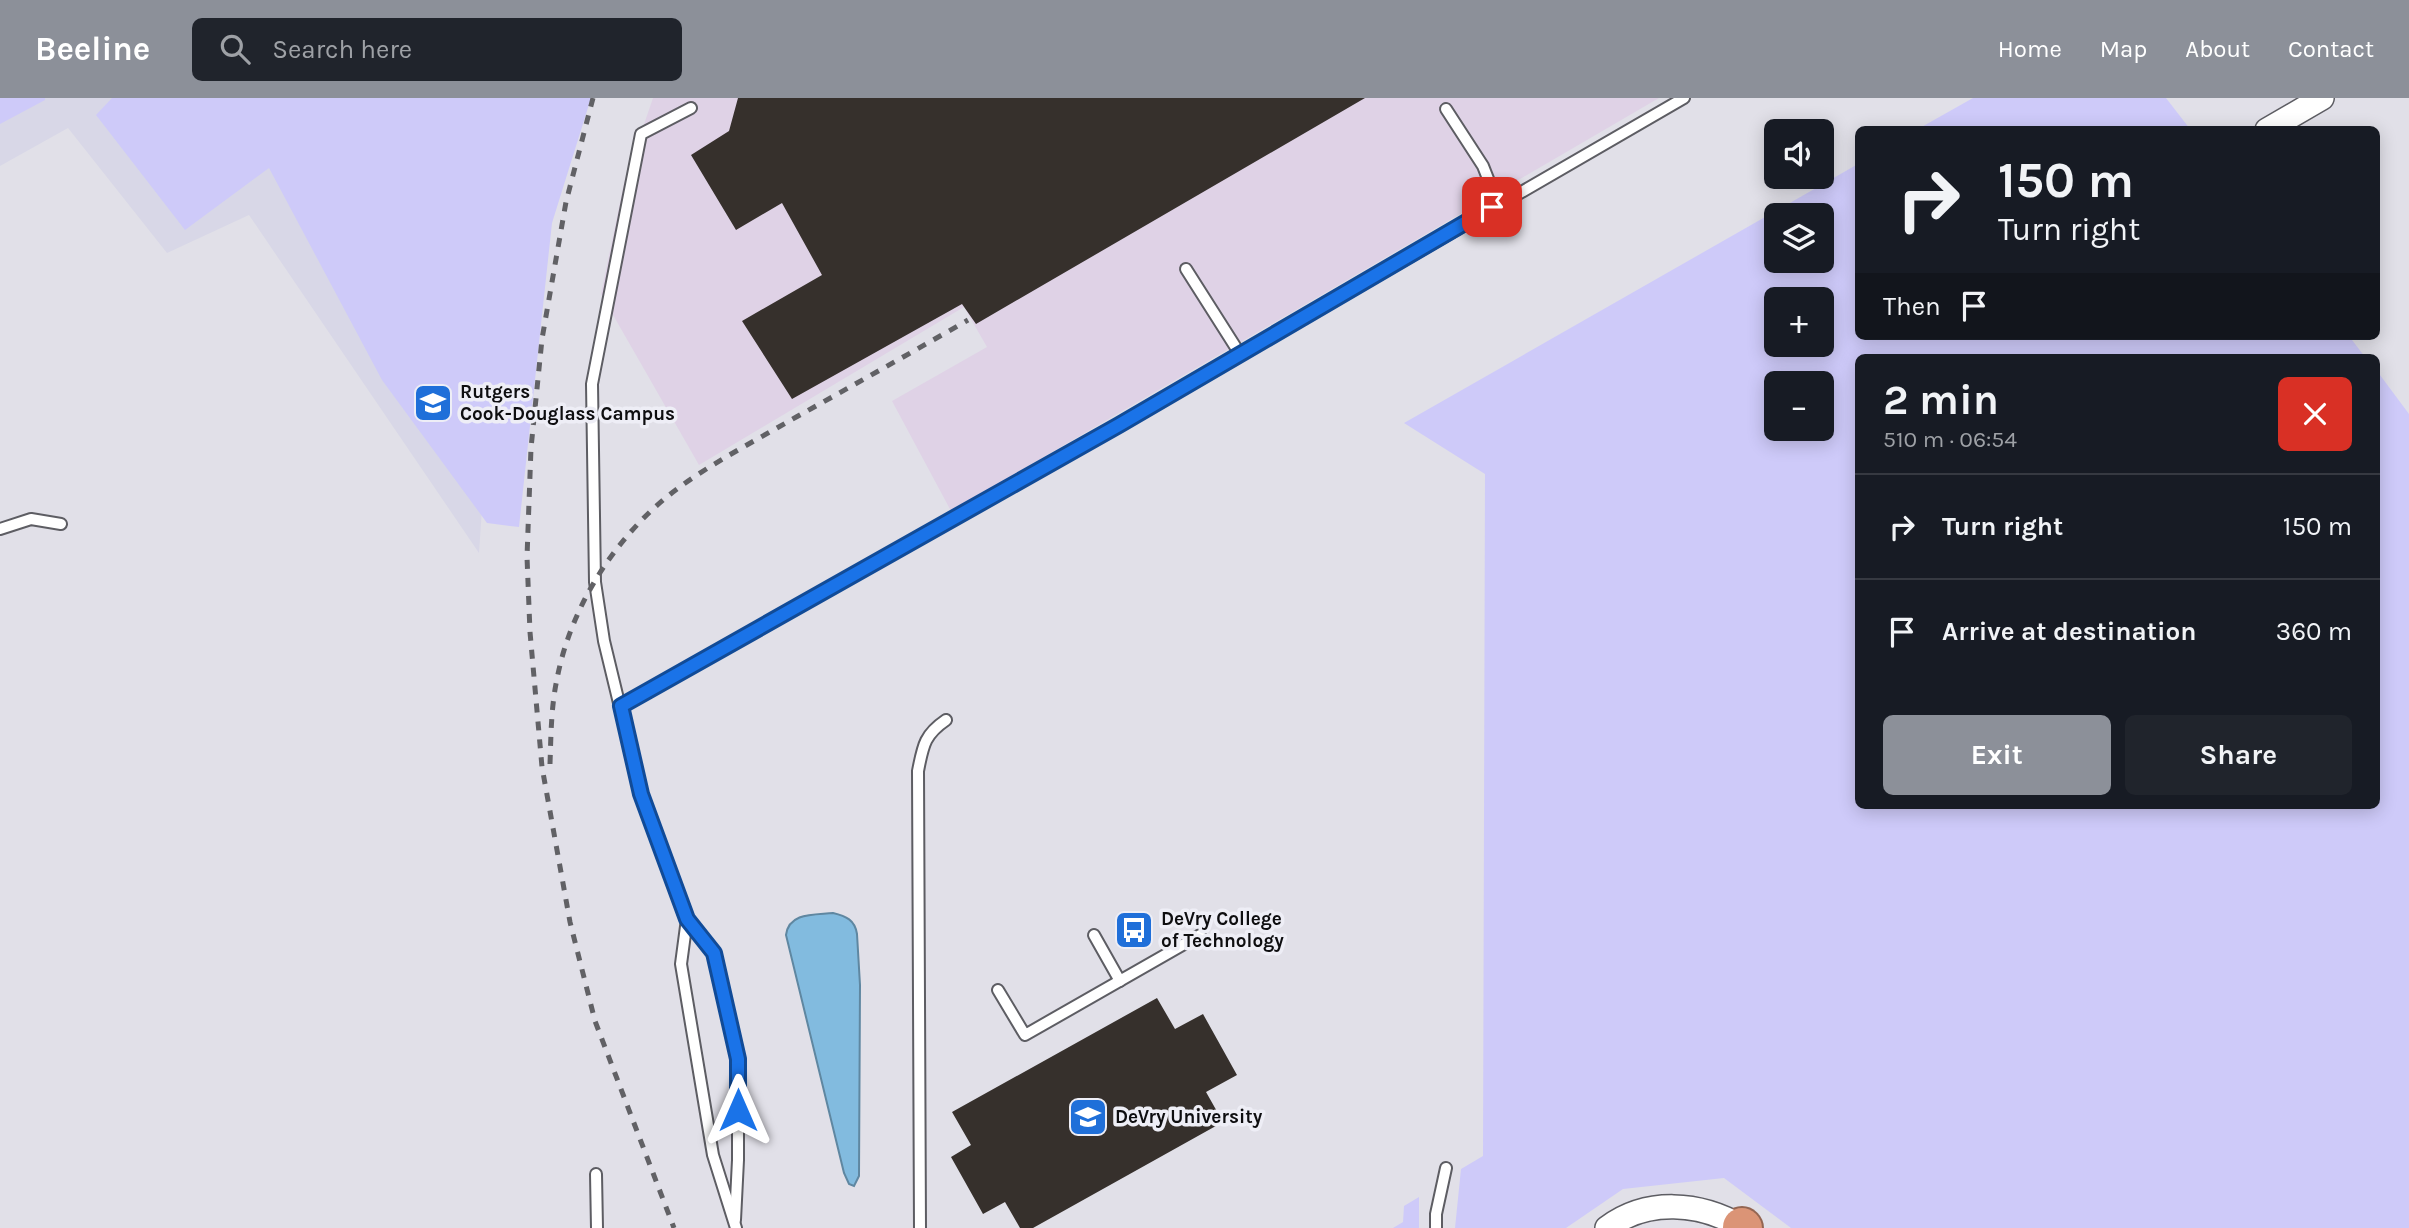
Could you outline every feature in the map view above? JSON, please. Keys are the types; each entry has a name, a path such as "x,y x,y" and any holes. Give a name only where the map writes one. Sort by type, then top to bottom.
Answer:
{"street":[{"path":"2274,126 2322,98"},
{"path":"1607,1228 1640,1212 1671,1206 1700,1209 1728,1219 1742,1228"}],"lane":[{"path":"621,706 1119,425 1684,98"},
{"path":"691,108 641,134 592,384 595,582 604,641 641,794 687,919 714,953 738,1059 736,1224"},
{"path":"1446,109 1483,166 1498,204"},
{"path":"1186,269 1240,354"},
{"path":"0,529 31,519 61,524"},
{"path":"920,1228 918,771 923,745 931,730 946,720"},
{"path":"687,919 681,964 713,1155 736,1224"},
{"path":"1094,935 1120,981"},
{"path":"998,990 1025,1035 1200,935"},
{"path":"1436,1228 1436,1214 1446,1168"},
{"path":"596,1174 597,1228"}],"shaded area":[{"name":"Rutgers Cook-Douglass Campus","path":"0,98 520,98 508,123 479,553 249,215 167,253 68,128 0,166"},
{"path":"0,98 45,98 45,100 0,124"},
{"name":"Rutgers Cook-Douglass Campus","path":"112,98 591,98 552,223 519,527 487,523 382,380 269,168 185,230 96,115"},
{"path":"653,98 1659,98 951,511 892,401 987,347 964,307 699,465 601,294 624,183"},
{"path":"1973,98 2166,98 2188,126 1923,126"},
{"path":"1855,166 1855,340 2352,340 2363,354 1855,354 1855,809 2380,809 2380,375 2409,414 2409,1228 1791,1228 1724,1178 1623,1189 1566,1228 1455,1228 1461,1169 1483,1156 1485,474 1404,423 1764,218 1764,273 1834,273 1834,203 1790,203 1814,189 1834,189 1834,178"},
{"path":"1419,1197 1419,1228 1393,1228 1403,1222 1404,1206"}],"water":[{"path":"833,913 849,919 857,934 860,985 859,1176 854,1186 849,1184 844,1173 786,935 788,928 797,918"}],"building":[{"path":"738,98 1365,98 976,324 962,304 792,399 742,321 822,275 782,203 736,230 691,155 729,131"},
{"name":"DeVry University","path":"1157,998 1175,1029 1203,1014 1237,1075 1206,1092 1223,1122 1033,1228 1020,1228 1005,1202 983,1214 951,1157 971,1145 952,1112"}],"railway":[{"path":"593,98 566,202 542,339 531,448 527,557 530,632 542,767 570,922 595,1021 674,1228"},
{"path":"550,764 555,690 573,624 600,573 635,527 655,507 704,470 968,320"}],"place":[{"name":"Rutgers Cook-Douglass Campus","path":"433,403"},
{"name":"DeVry College of Technology","path":"1134,930"},
{"name":"DeVry University","path":"1088,1117"}],"route":[{"path":"738,1110 738,1059 714,953 687,919 641,794 621,706 1119,425 1492,207"}]}
